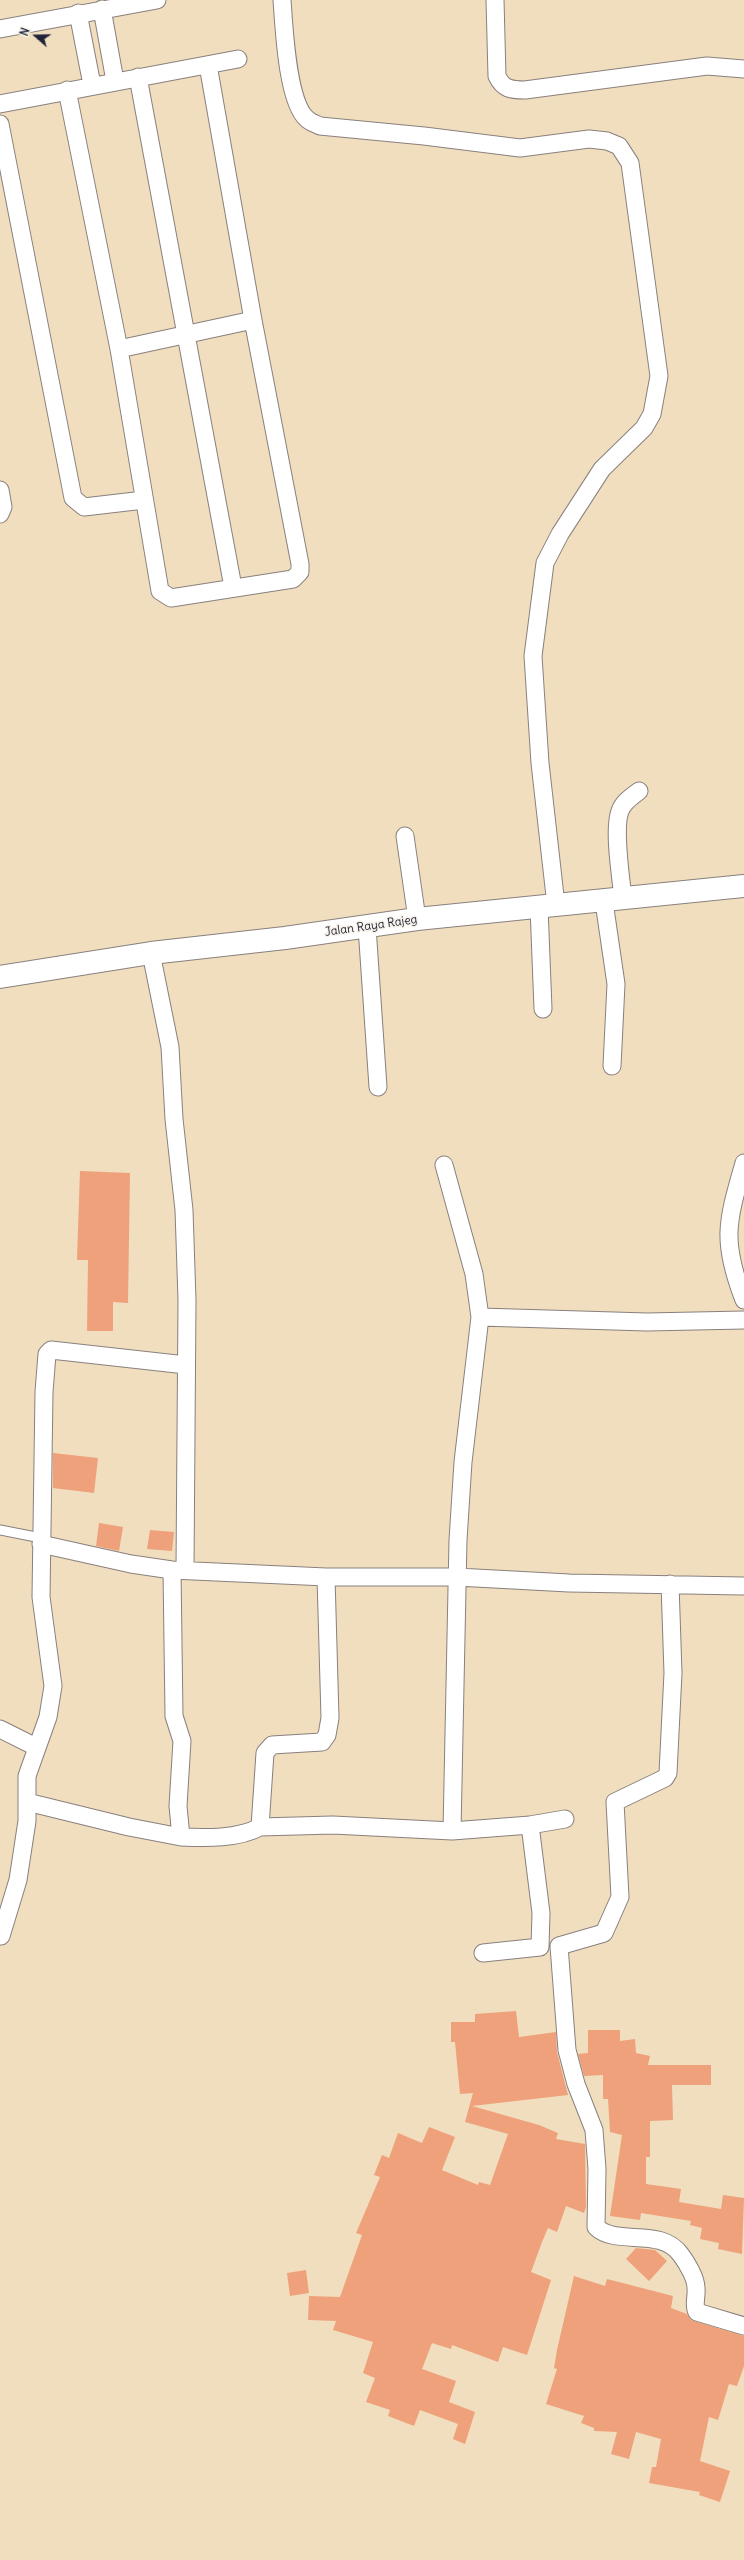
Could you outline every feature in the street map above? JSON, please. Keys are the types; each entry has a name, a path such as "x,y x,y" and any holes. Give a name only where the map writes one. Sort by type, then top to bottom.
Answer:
{"main road":[{"name":"Jalan Raya Rajeg","path":"0,977 151,953 367,927 416,919 744,886"}],"street":[{"path":"0,29 78,13 157,0"},
{"path":"282,0 287,58 297,106 307,119 320,126 424,136 520,148 589,139 607,141 619,146 630,163 656,341 659,376 652,414 644,428 602,469 560,534 545,563 533,656 548,906 543,1009"},
{"path":"495,0 497,76 501,84 510,90 525,90 707,66 744,69"},
{"path":"102,10 115,81"},
{"path":"78,13 92,85"},
{"path":"0,104 92,85 238,59"},
{"path":"67,90 119,349 156,577 160,591 164,596 171,598 233,587 293,579 300,572 253,320 208,65"},
{"path":"138,77 185,336 233,587"},
{"path":"0,124 73,498 84,507 144,500"},
{"path":"119,349 185,336 253,320"},
{"path":"0,490 3,507 0,514"},
{"path":"612,1066 616,984 614,900 617,826 619,812 628,799 639,791"},
{"path":"405,836 416,919"},
{"path":"367,927 378,1087"},
{"path":"151,953 170,1047 174,1119 184,1210 187,1300 186,1365 174,1716 182,1741 178,1806 181,1837"},
{"path":"744,1163 734,1199 727,1235 734,1274 744,1300"},
{"path":"444,1165 474,1274 480,1317 463,1462 457,1577 452,1831"},
{"path":"480,1317 653,1322 744,1320"},
{"path":"1,1936 18,1880 27,1821 27,1776 36,1747 48,1717 53,1686 41,1597 44,1392 48,1351 186,1365"},
{"path":"41,1541 131,1564 178,1569 326,1577 457,1577 744,1586"},
{"path":"260,1828 265,1753 267,1748 272,1745 322,1742 327,1736 330,1718 326,1577"},
{"path":"483,1953 558,1946 604,1932 620,1897 615,1802 665,1778 668,1773 673,1672 670,1584"},
{"path":"0,1730 36,1747"},
{"path":"27,1802 129,1828 181,1837 231,1835 251,1832 260,1828 333,1826 452,1831 530,1825 565,1819"},
{"path":"530,1825 541,1913 540,1947"},
{"path":"558,1946 567,2050 576,2084 594,2130 597,2169 596,2226 603,2233 656,2239 671,2244 680,2254 696,2285 695,2308 697,2312 744,2326"}],"lane":[{"path":"0,1530 41,1541"}],"building":[{"path":"80,1171 130,1173 128,1303 113,1302 113,1331 87,1331 88,1260 77,1260"},
{"path":"53,1453 98,1458 94,1493 53,1488"},
{"path":"99,1523 123,1527 119,1551 96,1546"},
{"path":"150,1530 174,1532 172,1551 147,1549"},
{"path":"516,2011 519,2037 556,2032 557,2052 568,2095 472,2106 539,2125 558,2133 556,2139 585,2144 586,2207 584,2213 566,2206 557,2232 548,2228 542,2242 531,2272 551,2280 527,2355 503,2347 498,2362 452,2345 451,2349 432,2343 422,2369 456,2381 449,2402 475,2412 465,2444 453,2439 458,2424 420,2410 414,2426 388,2416 390,2410 366,2402 375,2378 363,2373 373,2342 333,2330 336,2321 308,2320 309,2296 340,2297 362,2235 356,2233 380,2177 374,2175 382,2155 389,2158 398,2133 422,2143 429,2127 455,2137 442,2170 478,2185 479,2182 490,2185 508,2134 465,2122 473,2093 460,2094 455,2042 451,2042 451,2022 475,2022 475,2014"},
{"path":"588,2030 620,2030 620,2041 635,2039 636,2053 650,2056 648,2065 711,2065 711,2085 672,2085 673,2120 650,2121 650,2157 646,2157 646,2184 681,2189 679,2202 721,2209 723,2195 744,2198 742,2254 718,2249 719,2243 700,2239 702,2228 690,2225 691,2221 641,2213 640,2220 610,2216 622,2135 610,2132 608,2099 603,2099 603,2075 584,2076 578,2054 588,2053"},
{"path":"636,2248 655,2250 667,2261 649,2281 626,2259"},
{"path":"306,2270 309,2293 290,2296 287,2273"},
{"path":"574,2276 605,2286 607,2279 673,2296 671,2308 687,2314 691,2320 744,2336 744,2366 737,2386 729,2384 718,2420 709,2417 700,2461 730,2471 720,2502 699,2495 700,2492 649,2483 652,2467 656,2467 661,2439 636,2432 629,2459 611,2454 617,2432 594,2431 594,2428 581,2423 584,2416 546,2404 557,2369 554,2368 557,2350"}]}
